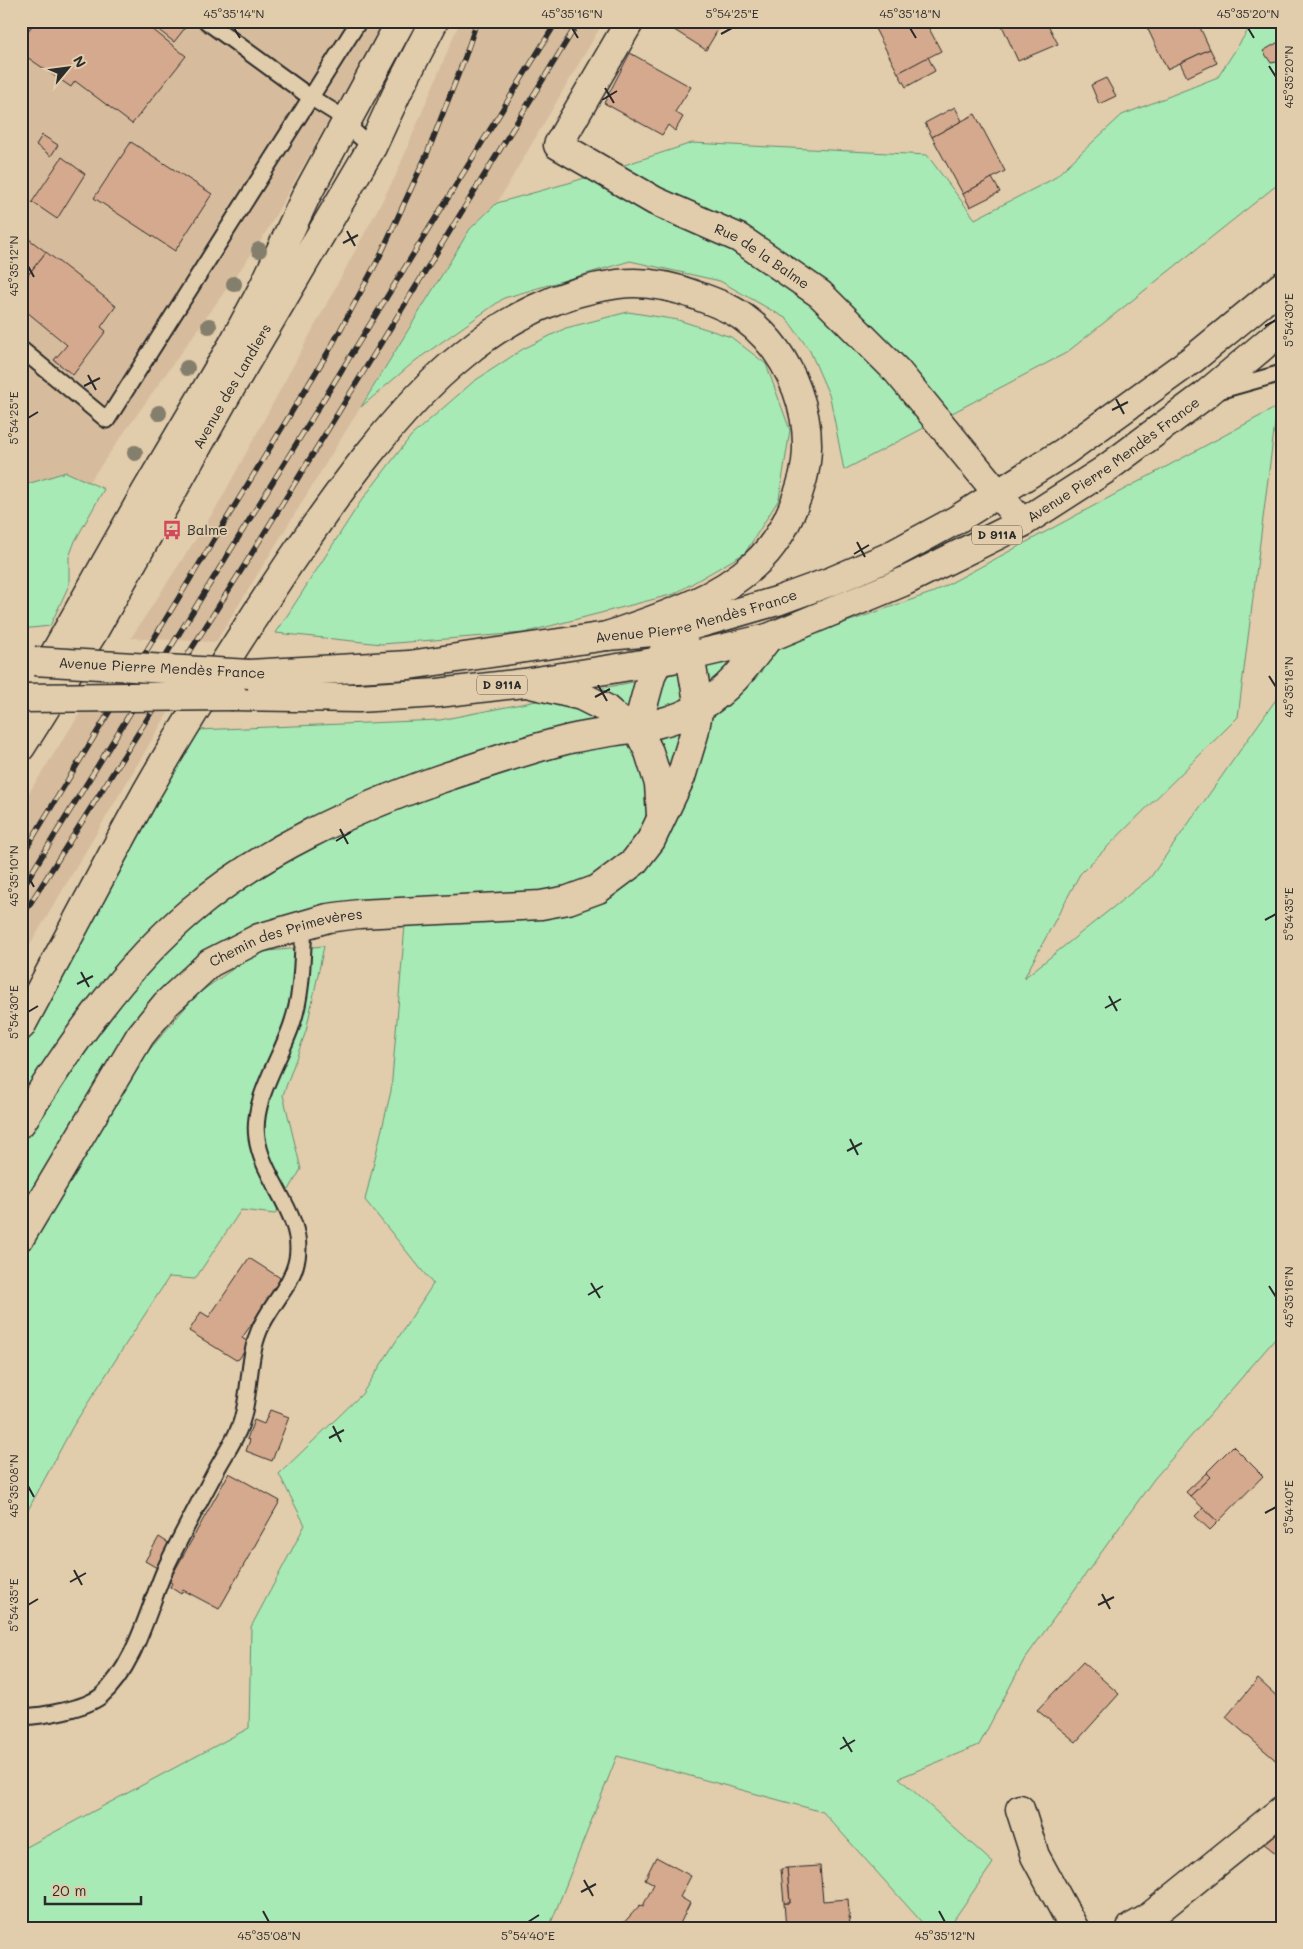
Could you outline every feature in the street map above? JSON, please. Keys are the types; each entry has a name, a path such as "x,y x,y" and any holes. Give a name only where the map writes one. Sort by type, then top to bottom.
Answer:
{"main road":[{"path":"21,713 145,493 233,344 265,284 306,196 401,21"},
{"name":"Avenue des Landiers","path":"21,747 94,631 223,401 372,147 398,90 434,21"},
{"name":"Rue de la Balme","path":"630,21 558,146 655,201 739,238 820,294 897,371 1022,523"},
{"path":"21,1026 148,791 234,647 307,538 383,437 427,388 462,355 518,318 575,294 619,284 652,284 685,291 726,307 745,318 760,333 783,361 799,392 806,432 806,468 796,503 781,533 772,548 755,565 734,581 706,598 607,636"},
{"name":"Avenue Pierre Mendès France","path":"28,660 249,674 409,665 607,636 676,630 778,601 886,558 998,495 1133,404 1282,286"},
{"name":"Avenue Pierre Mendès France","path":"21,698 233,696 358,698 438,693 524,683 690,656 768,638 903,582 1022,523 1103,471 1205,394 1282,330"},
{"path":"637,728 642,718 646,694 658,661 676,630"},
{"name":"Chemin des Primevères","path":"21,1236 140,1036 166,1004 210,963 234,949 259,938 304,924 359,914 541,905 568,900 598,889 634,862 651,840 681,777 694,734 699,708 690,656 676,630"},
{"path":"21,1123 55,1070 127,975 191,911 254,865 296,840 342,818 437,780 571,739 665,722 699,708 733,682 768,638"},
{"path":"524,683 581,696 605,708 620,721 637,728"},
{"name":"Chemin des Primevères","path":"637,728 649,752 659,784 661,818"},
{"path":"1020,1809 1035,1856 1074,1928"},
{"path":"1131,1928 1147,1919 1282,1810"}],"lane":[{"path":"206,21 310,97 336,113 345,124 372,147"},
{"path":"21,349 107,420 359,21"},
{"path":"1205,394 1282,373"},
{"path":"21,1717 38,1716 82,1705 99,1698 120,1675 149,1615 166,1567 240,1427 258,1334 266,1316 293,1275 298,1256 297,1236 261,1157 256,1136 259,1110 270,1075 292,1025 301,993 304,924"}],"shaded area":[{"path":"21,21 385,21 262,239 47,541 21,533"},
{"path":"460,21 604,21 497,203 470,229 216,642 131,638 218,505 395,177"},
{"path":"82,710 168,713 21,960 21,805"}],"green space":[{"path":"1254,21 1282,21 1282,181 1066,353 844,470 830,397 810,351 787,319 720,281 630,261 504,298 415,361 361,407 470,229 497,203 572,182 692,143 927,155 975,219 1053,179 1122,115 1218,77"},
{"path":"628,312 678,320 731,337 766,364 790,430 779,499 745,553 674,594 523,633 382,644 276,633 359,504 411,436 473,382 523,349 566,328"},
{"path":"1277,407 1238,717 1080,874 1024,978 1150,878 1282,691 1282,1331 1154,1479 1024,1660 979,1745 899,1778 993,1863 948,1928 927,1928 823,1812 617,1756 549,1928 21,1928 21,1850 249,1728 251,1627 305,1525 279,1474 362,1394 433,1284 365,1200 391,1091 407,902 210,953 21,1212 21,1054 197,730 440,720 669,675 772,648 934,592"},
{"path":"66,472 104,489 75,541 69,557 69,585 50,626 21,629 21,486"},
{"path":"324,946 306,1031 283,1095 301,1169 275,1214 241,1210 195,1279 169,1277 73,1426 21,1523 21,1254 134,1068 196,995 257,952"}],"building":[{"path":"21,21 36,21 21,39"},
{"path":"36,21 69,21 76,26 80,21 142,21 186,56 132,124 75,81 71,87 21,53 21,39"},
{"path":"147,21 176,21 185,28 174,42"},
{"path":"649,21 660,21 665,25 662,30"},
{"path":"660,21 723,21 706,50"},
{"path":"871,21 925,21 941,51 898,73"},
{"path":"1000,21 1046,21 1058,44 1018,61"},
{"path":"1144,21 1197,21 1210,49 1167,69"},
{"path":"1282,40 1282,61 1271,63 1263,51"},
{"path":"1210,49 1217,63 1187,77 1180,63"},
{"path":"630,53 691,87 675,112 683,117 675,131 668,125 662,135 604,103"},
{"path":"928,57 935,71 906,87 898,73"},
{"path":"1106,78 1116,96 1099,104 1091,85"},
{"path":"955,107 962,121 932,137 925,123"},
{"path":"975,114 1005,171 963,194 932,137"},
{"path":"42,135 58,145 51,156 36,145"},
{"path":"131,142 212,194 175,251 94,198"},
{"path":"62,157 85,174 57,219 32,202"},
{"path":"992,178 1000,192 970,207 963,194"},
{"path":"21,233 46,252 21,284"},
{"path":"46,252 116,306 101,327 106,331 73,375 54,360 67,345 21,307 21,284"},
{"path":"249,1258 282,1279 242,1338 247,1341 248,1346 239,1359 236,1360 189,1331 201,1312 209,1317"},
{"path":"270,1410 289,1417 272,1461 246,1451 250,1440 247,1439 254,1420 264,1424"},
{"path":"1233,1446 1263,1476 1218,1522 1190,1496 1210,1477 1206,1473"},
{"path":"229,1473 280,1501 219,1609 183,1590 181,1594 170,1587 172,1583 169,1581"},
{"path":"1206,1473 1210,1477 1190,1496 1186,1492"},
{"path":"1203,1508 1218,1522 1210,1530 1195,1516"},
{"path":"159,1537 170,1544 157,1568 145,1561"},
{"path":"1083,1662 1119,1694 1076,1742 1037,1710"},
{"path":"1258,1679 1282,1701 1280,1764 1226,1717"},
{"path":"1278,1824 1282,1827 1282,1858 1263,1843"},
{"path":"656,1857 691,1876 680,1897 690,1903 678,1928 619,1928 640,1905 643,1906 654,1884 645,1879"},
{"path":"820,1866 823,1901 848,1899 850,1928 786,1928 784,1903 790,1903 787,1868"},
{"path":"787,1868 790,1903 784,1903 781,1869"}],"railway":[{"path":"21,857 330,349 379,258 427,154 477,21"},
{"path":"21,890 557,21"},
{"path":"21,918 244,566 579,21"}],"place":[{"name":"Balme","path":"172,530"}]}
